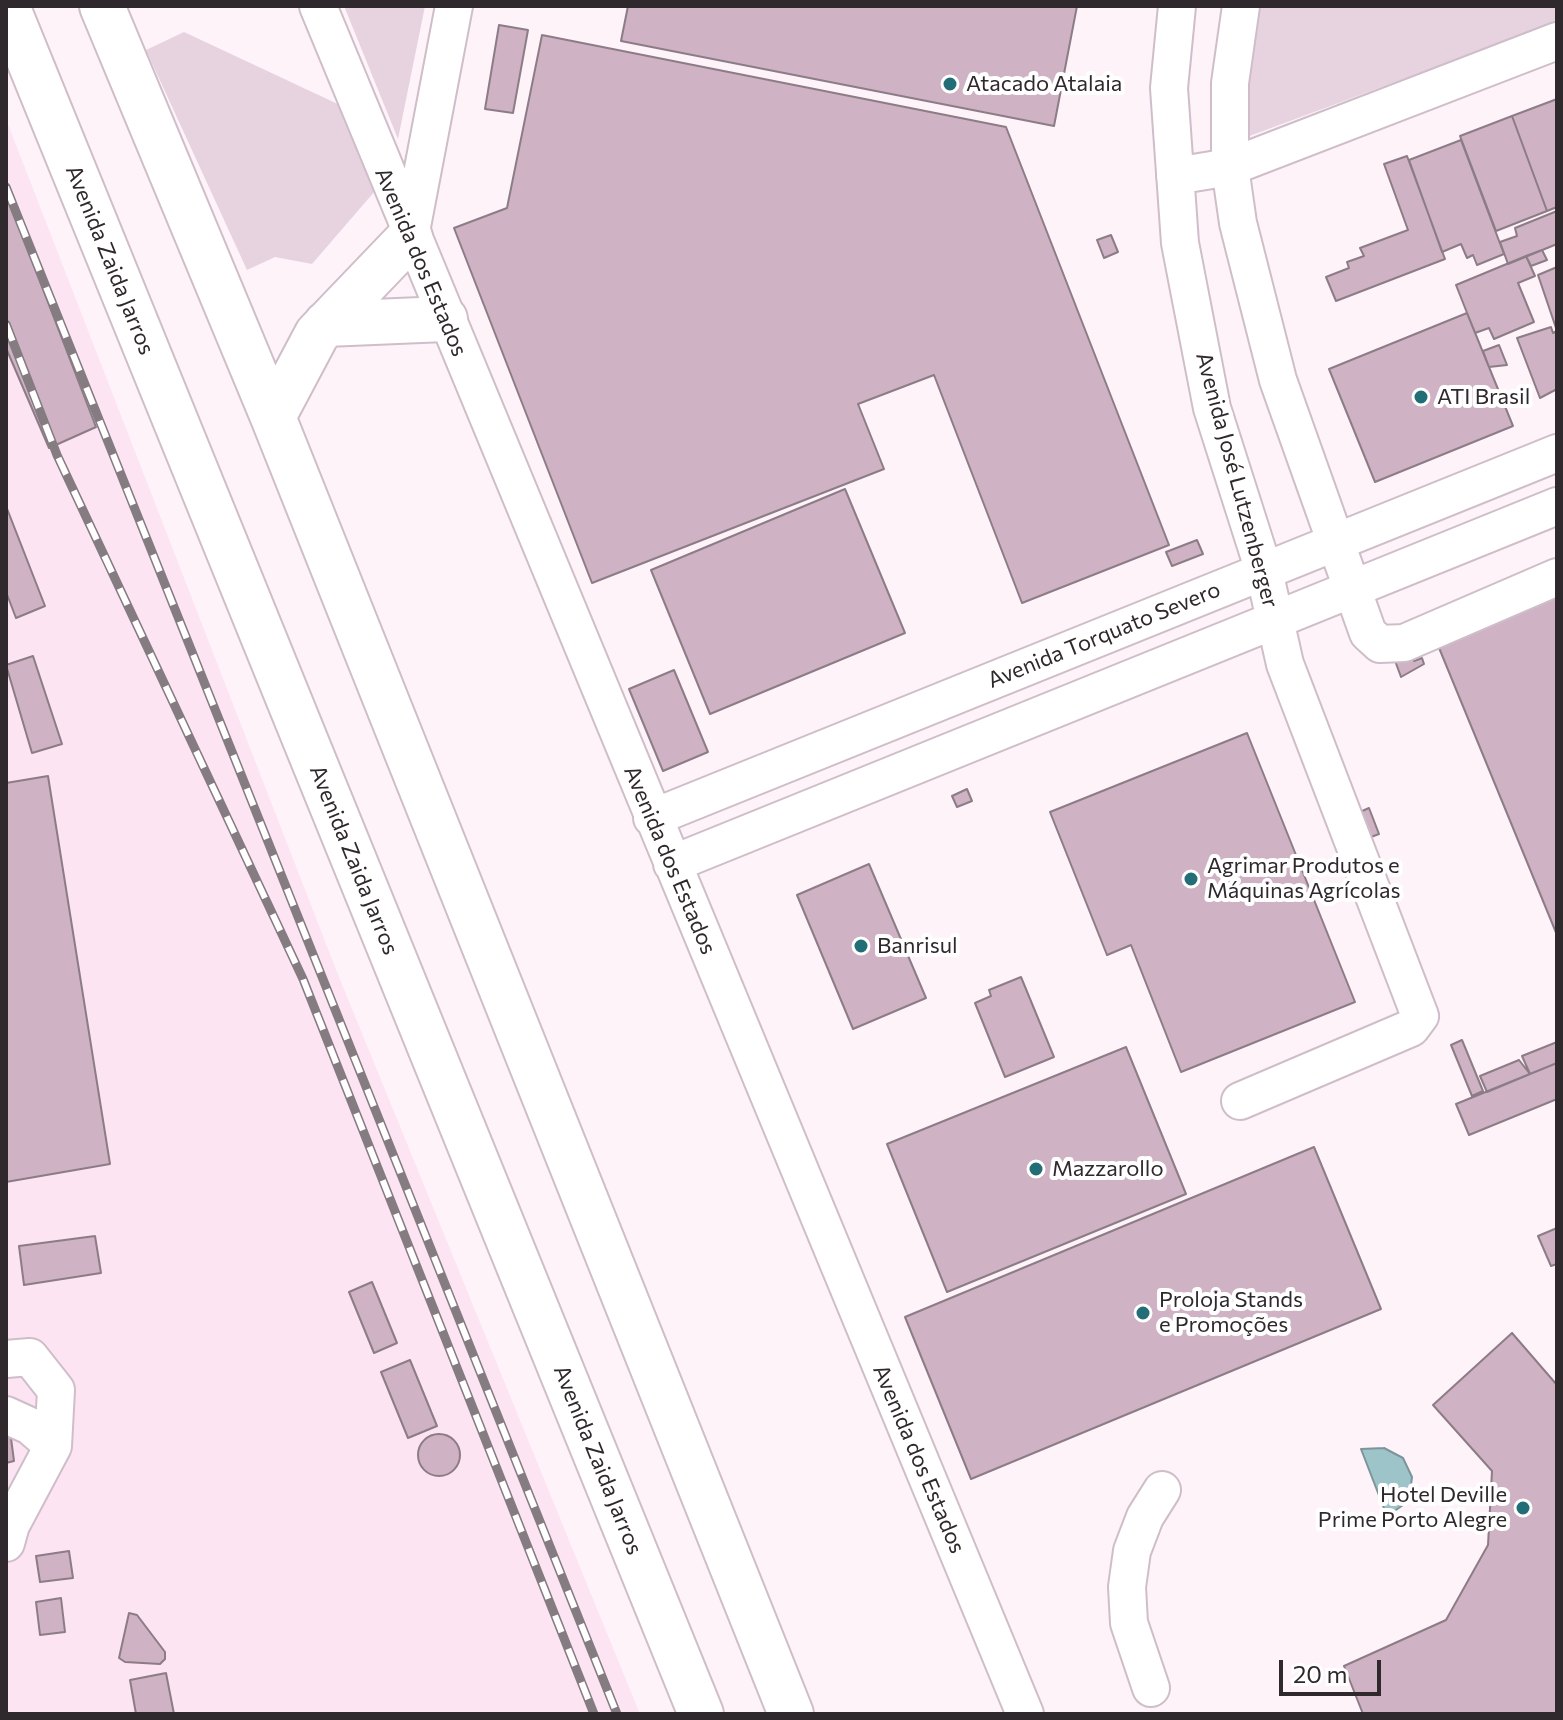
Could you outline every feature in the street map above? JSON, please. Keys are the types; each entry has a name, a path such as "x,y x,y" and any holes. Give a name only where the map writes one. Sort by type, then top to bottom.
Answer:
{"highway":[{"name":"Avenida Zaida Jarros","path":"7,6 701,1714"},
{"path":"102,6 273,417 791,1714"},
{"path":"273,417 304,354 326,324 410,237"},
{"path":"326,324 445,319"}],"street":[{"name":"Avenida dos Estados","path":"318,6 410,237 1025,1714"},
{"path":"410,237 454,6"},
{"name":"Avenida José Lutzenberger","path":"1177,6 1169,88 1180,243 1212,408 1264,571 1285,664 1420,1016 1411,1028 1240,1101"},
{"path":"1241,6 1230,83 1230,167 1238,223 1278,380 1368,633 1380,644 1404,643 1557,577"},
{"path":"1175,176 1230,167 1557,41"},
{"name":"Avenida Torquato Severo","path":"652,818 1557,453"},
{"path":"672,864 1557,506"},
{"path":"970,690 984,738"},
{"path":"6,1359 30,1357 56,1390 53,1446 11,1525 6,1543"},
{"path":"6,1415 30,1426 53,1446"},
{"path":"1151,1688 1129,1623 1127,1587 1132,1551 1145,1517 1162,1490"}],"shaded area":[{"path":"344,6 425,6 398,139"},
{"path":"1255,6 1557,6 1557,22 1236,141"},
{"path":"184,32 342,106 375,191 312,264 275,257 247,270 146,50"},
{"path":"6,119 337,972 640,1714 6,1714"}],"water":[{"path":"1384,1448 1403,1458 1412,1477 1409,1501 1387,1516 1361,1449"}],"building":[{"name":"Atacado Atalaia","path":"628,6 1077,6 1054,126 621,41"},
{"path":"499,25 528,30 513,113 485,109"},
{"path":"542,35 1006,127 1169,545 1022,603 934,375 858,404 884,469 592,583 454,228 507,208"},
{"path":"1557,99 1557,207 1547,211 1512,116"},
{"path":"1512,116 1547,211 1496,231 1460,136"},
{"path":"1461,140 1504,254 1477,265 1473,255 1467,258 1461,244 1442,252 1409,160"},
{"path":"1407,156 1445,259 1336,301 1326,277 1349,268 1347,262 1364,256 1360,248 1408,230 1384,164"},
{"path":"6,193 96,427 49,448 6,348"},
{"path":"1557,211 1557,244 1508,264 1500,242 1517,236 1515,228"},
{"path":"1111,235 1118,252 1104,258 1097,240"},
{"path":"1542,250 1547,260 1531,266 1526,256"},
{"path":"1526,256 1535,276 1518,283 1534,322 1494,339 1489,328 1475,333 1456,285"},
{"path":"1557,267 1557,331 1538,275"},
{"name":"ATI Brasil","path":"1467,313 1513,426 1375,482 1329,369"},
{"path":"1551,327 1553,333 1557,331 1557,389 1540,398 1517,338"},
{"path":"1499,345 1507,365 1489,367 1483,351"},
{"path":"845,489 905,633 710,714 651,570"},
{"path":"6,506 45,606 16,618 6,592"},
{"path":"1197,540 1203,554 1172,566 1166,552"},
{"path":"1557,594 1557,935 1437,643"},
{"path":"1411,651 1414,661 1422,658 1424,664 1401,677 1394,658"},
{"path":"33,656 62,744 32,753 6,665"},
{"path":"674,670 708,752 663,771 629,689"},
{"name":"Agrimar Produtos e Máquinas Agrícolas","path":"1247,733 1355,1002 1181,1072 1131,945 1107,955 1050,812"},
{"path":"48,776 110,1164 6,1182 6,783"},
{"path":"967,789 972,801 957,807 952,796"},
{"path":"1369,808 1379,834 1363,840 1353,815"},
{"name":"Banrisul","path":"869,864 926,998 853,1029 797,895"},
{"path":"1021,977 1054,1057 1005,1077 975,1003 991,996 989,990"},
{"path":"1462,1040 1483,1091 1472,1096 1451,1045"},
{"path":"1557,1042 1557,1063 1530,1074 1522,1056"},
{"name":"Mazzarollo","path":"1126,1047 1186,1194 947,1292 887,1144"},
{"path":"1519,1060 1530,1074 1487,1092 1480,1076"},
{"path":"1557,1063 1557,1099 1469,1135 1456,1104"},
{"name":"Proloja Stands e Promoções","path":"1314,1147 1381,1309 971,1479 905,1317"},
{"path":"1557,1228 1557,1264 1551,1266 1538,1236"},
{"path":"95,1236 101,1273 24,1285 19,1246"},
{"path":"372,1282 397,1343 374,1353 349,1292"},
{"name":"Hotel Deville Prime Porto Alegre","path":"1512,1333 1557,1385 1557,1714 1363,1714 1344,1666 1446,1620 1488,1545 1492,1471 1433,1405"},
{"path":"410,1360 437,1426 408,1438 381,1372"},
{"path":"9,1423 14,1461 6,1463 6,1424"},
{"path":"439,1434 454,1440 460,1455 454,1470 439,1476 424,1470 418,1455 424,1440"},
{"path":"69,1551 73,1578 40,1582 36,1556"},
{"path":"61,1598 65,1632 40,1635 36,1602"},
{"path":"129,1613 137,1615 165,1652 165,1659 160,1664 125,1662 119,1658"},
{"path":"166,1673 174,1714 136,1714 130,1680"}],"railway":[{"path":"6,187 617,1714"},
{"path":"6,324 57,455 303,979 594,1714"}],"place":[{"name":"Atacado Atalaia","path":"950,84"},
{"name":"ATI Brasil","path":"1421,397"},
{"name":"Agrimar Produtos e Máquinas Agrícolas","path":"1191,879"},
{"name":"Banrisul","path":"861,946"},
{"name":"Mazzarollo","path":"1036,1169"},
{"name":"Proloja Stands e Promoções","path":"1143,1313"},
{"name":"Hotel Deville Prime Porto Alegre","path":"1523,1508"}]}
